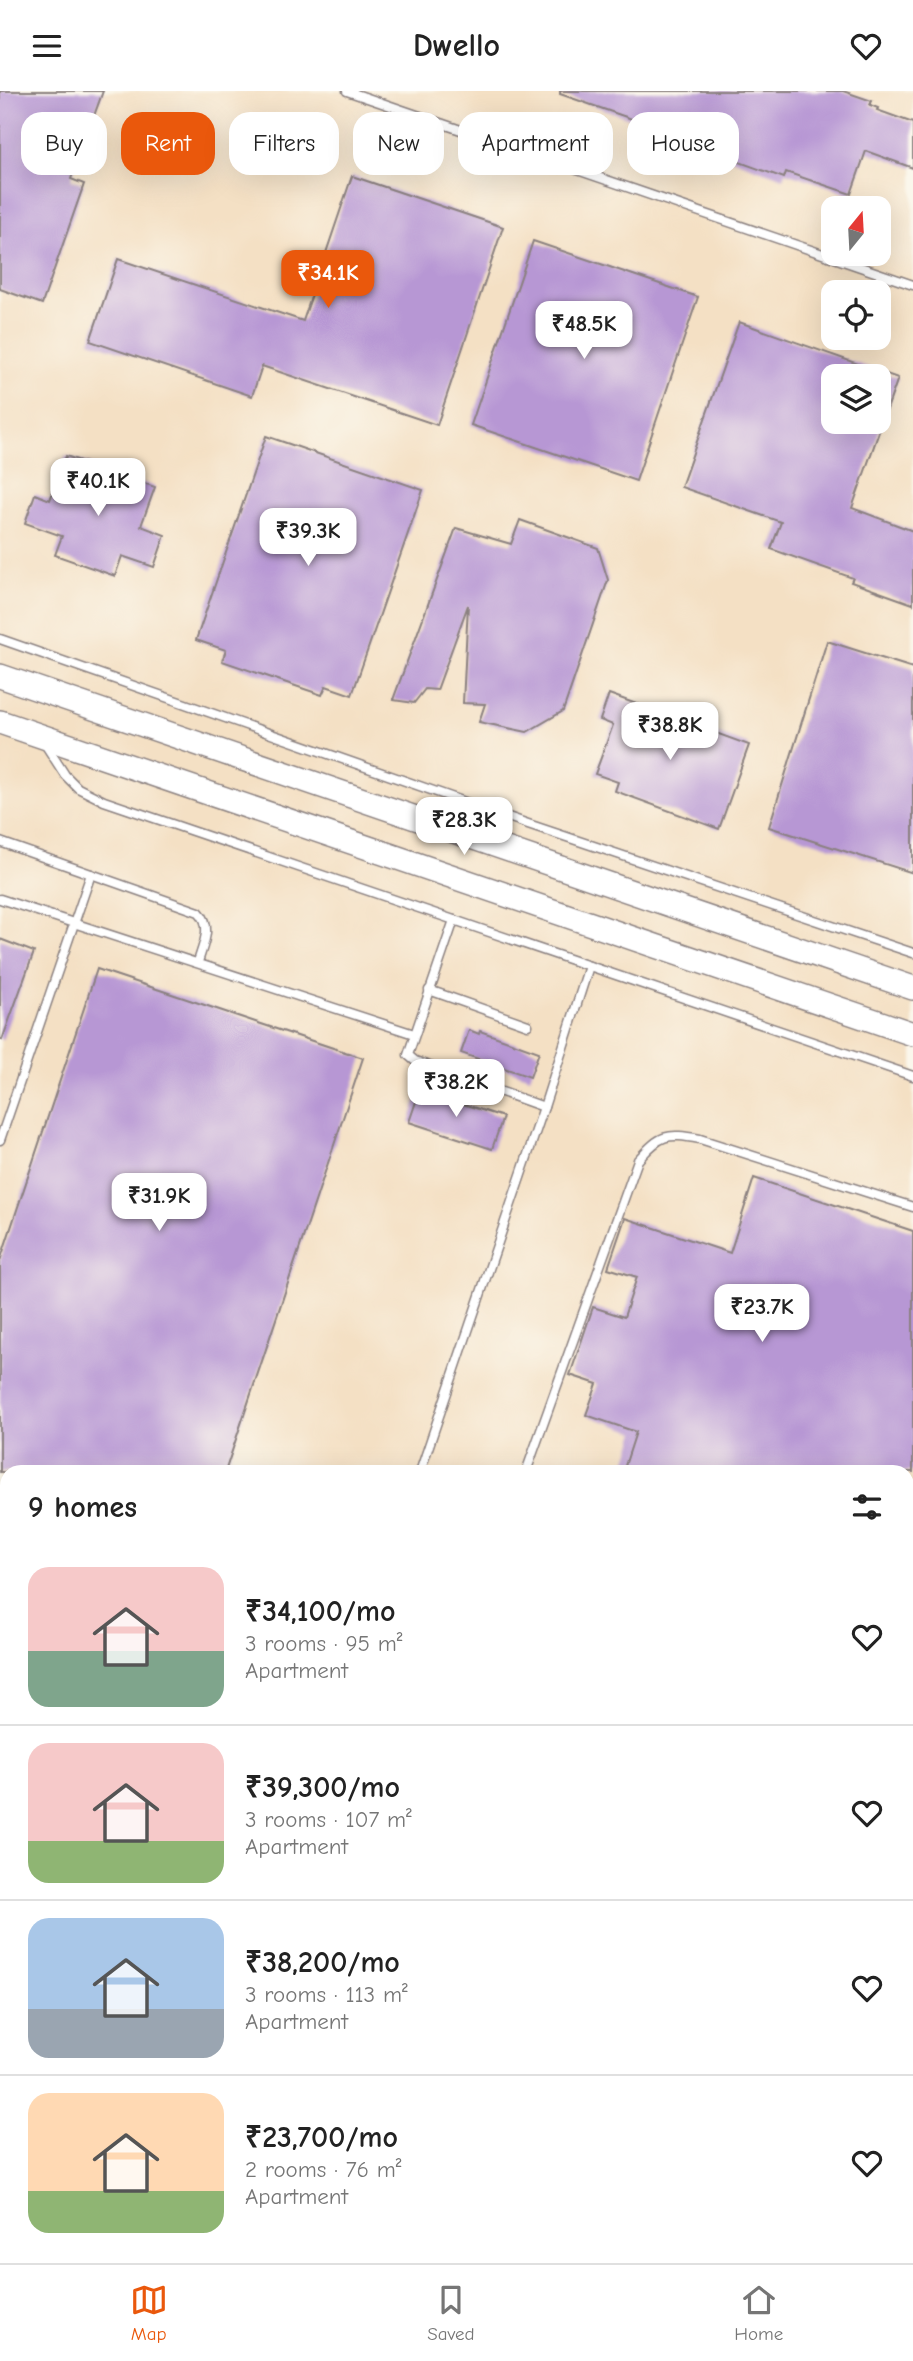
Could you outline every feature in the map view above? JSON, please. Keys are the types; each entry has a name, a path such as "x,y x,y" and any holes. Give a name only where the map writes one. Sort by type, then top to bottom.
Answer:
{"street":[{"path":"0,676 913,988"},
{"path":"0,722 913,1034"}],"lane":[{"path":"347,91 913,285"},
{"path":"0,639 528,824 913,953"},
{"path":"39,735 65,775 78,788 104,801 913,1076"},
{"path":"0,842 199,912 206,919 207,928 198,962"},
{"path":"0,1140 91,874"},
{"path":"0,899 414,1034"},
{"path":"454,920 408,1055 415,1061 544,1107"},
{"path":"422,1465 589,966"},
{"path":"429,990 528,1025"},
{"path":"529,1465 638,1160 654,1142 673,1134 700,1139 913,1207"}],"building":[{"path":"0,91 103,91 95,112 21,112 21,175 72,175 71,179 84,184 42,304 0,289"},
{"path":"560,91 843,91 872,101 870,105 878,108 877,110 913,123 913,168 866,151 851,194 786,172 784,178 739,162 739,112 627,112 627,117 560,94"},
{"path":"352,176 503,227 437,425 262,366 252,396 90,341 118,259 303,321"},
{"path":"533,241 698,297 636,481 471,425"},
{"path":"739,322 858,364 821,364 821,434 878,434 852,508 913,531 913,604 851,582 853,578 771,549 781,522 681,487"},
{"path":"891,376 898,378 891,398"},
{"path":"266,436 423,490 352,695 326,686 322,695 222,661 226,650 196,640"},
{"path":"66,456 155,487 141,526 165,535 154,567 122,556 115,576 55,555 62,536 25,523 35,494 50,500"},
{"path":"520,520 598,548 608,580 563,711 527,732 479,722 485,704 463,703 468,605 437,690 425,689 414,703 393,700 456,528 511,544"},
{"path":"827,641 913,668 913,873 769,827"},
{"path":"609,694 749,745 719,829 615,791 618,782 595,774 613,725 600,720"},
{"path":"0,939 34,952 2,1040 0,1039"},
{"path":"97,969 363,1058 227,1465 0,1465 0,1261"},
{"path":"469,1030 479,1034 480,1031 539,1052 530,1077 461,1053"},
{"path":"420,1090 503,1117 492,1149 409,1122"},
{"path":"754,1178 913,1231 913,1465 625,1465 636,1432 586,1415 597,1384 570,1375 593,1307 624,1317 637,1277 608,1268 625,1218 730,1253"}]}
